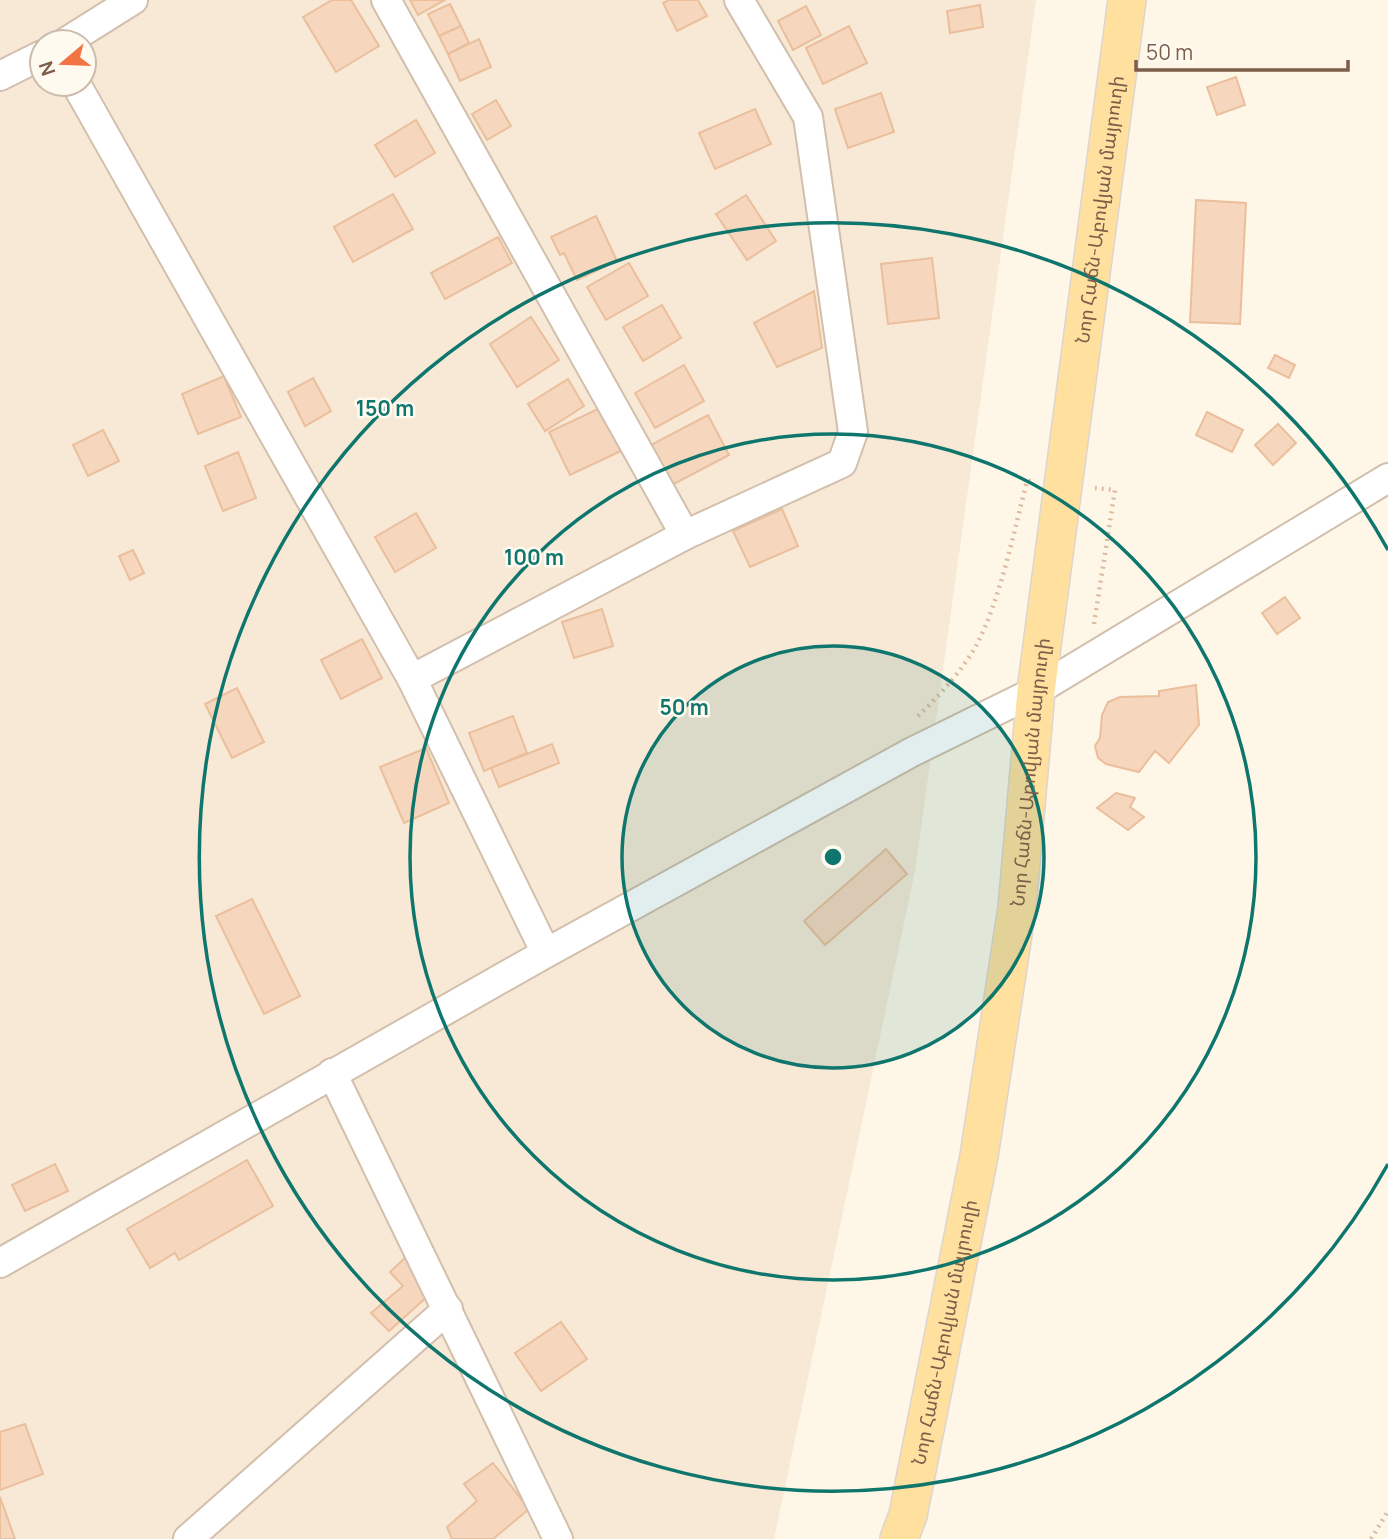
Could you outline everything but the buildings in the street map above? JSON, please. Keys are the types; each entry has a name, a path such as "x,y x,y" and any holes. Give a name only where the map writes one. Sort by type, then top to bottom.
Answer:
{"main road":[{"name":"Նոր Հաճն-Աբովյան մայրուղի","path":"899,1539 908,1515 979,1156 1017,908 1036,691 1127,0"}],"street":[{"path":"88,28 133,0"},
{"path":"386,0 685,535"},
{"path":"412,679 685,535 842,463 853,432 807,117 739,0"},
{"path":"0,76 28,62"},
{"path":"84,98 412,679 546,953"},
{"path":"0,1263 546,953 912,752 1036,691 1388,478"},
{"path":"332,1073 449,1308 558,1539"},
{"path":"188,1539 449,1308"}],"path":[{"path":"910,721 956,675 976,645 1007,560 1027,481 1115,490 1089,659"},
{"path":"1371,1539 1388,1511"}],"shaded area":[{"path":"0,0 1036,0 915,871 774,1539 0,1539"}]}
